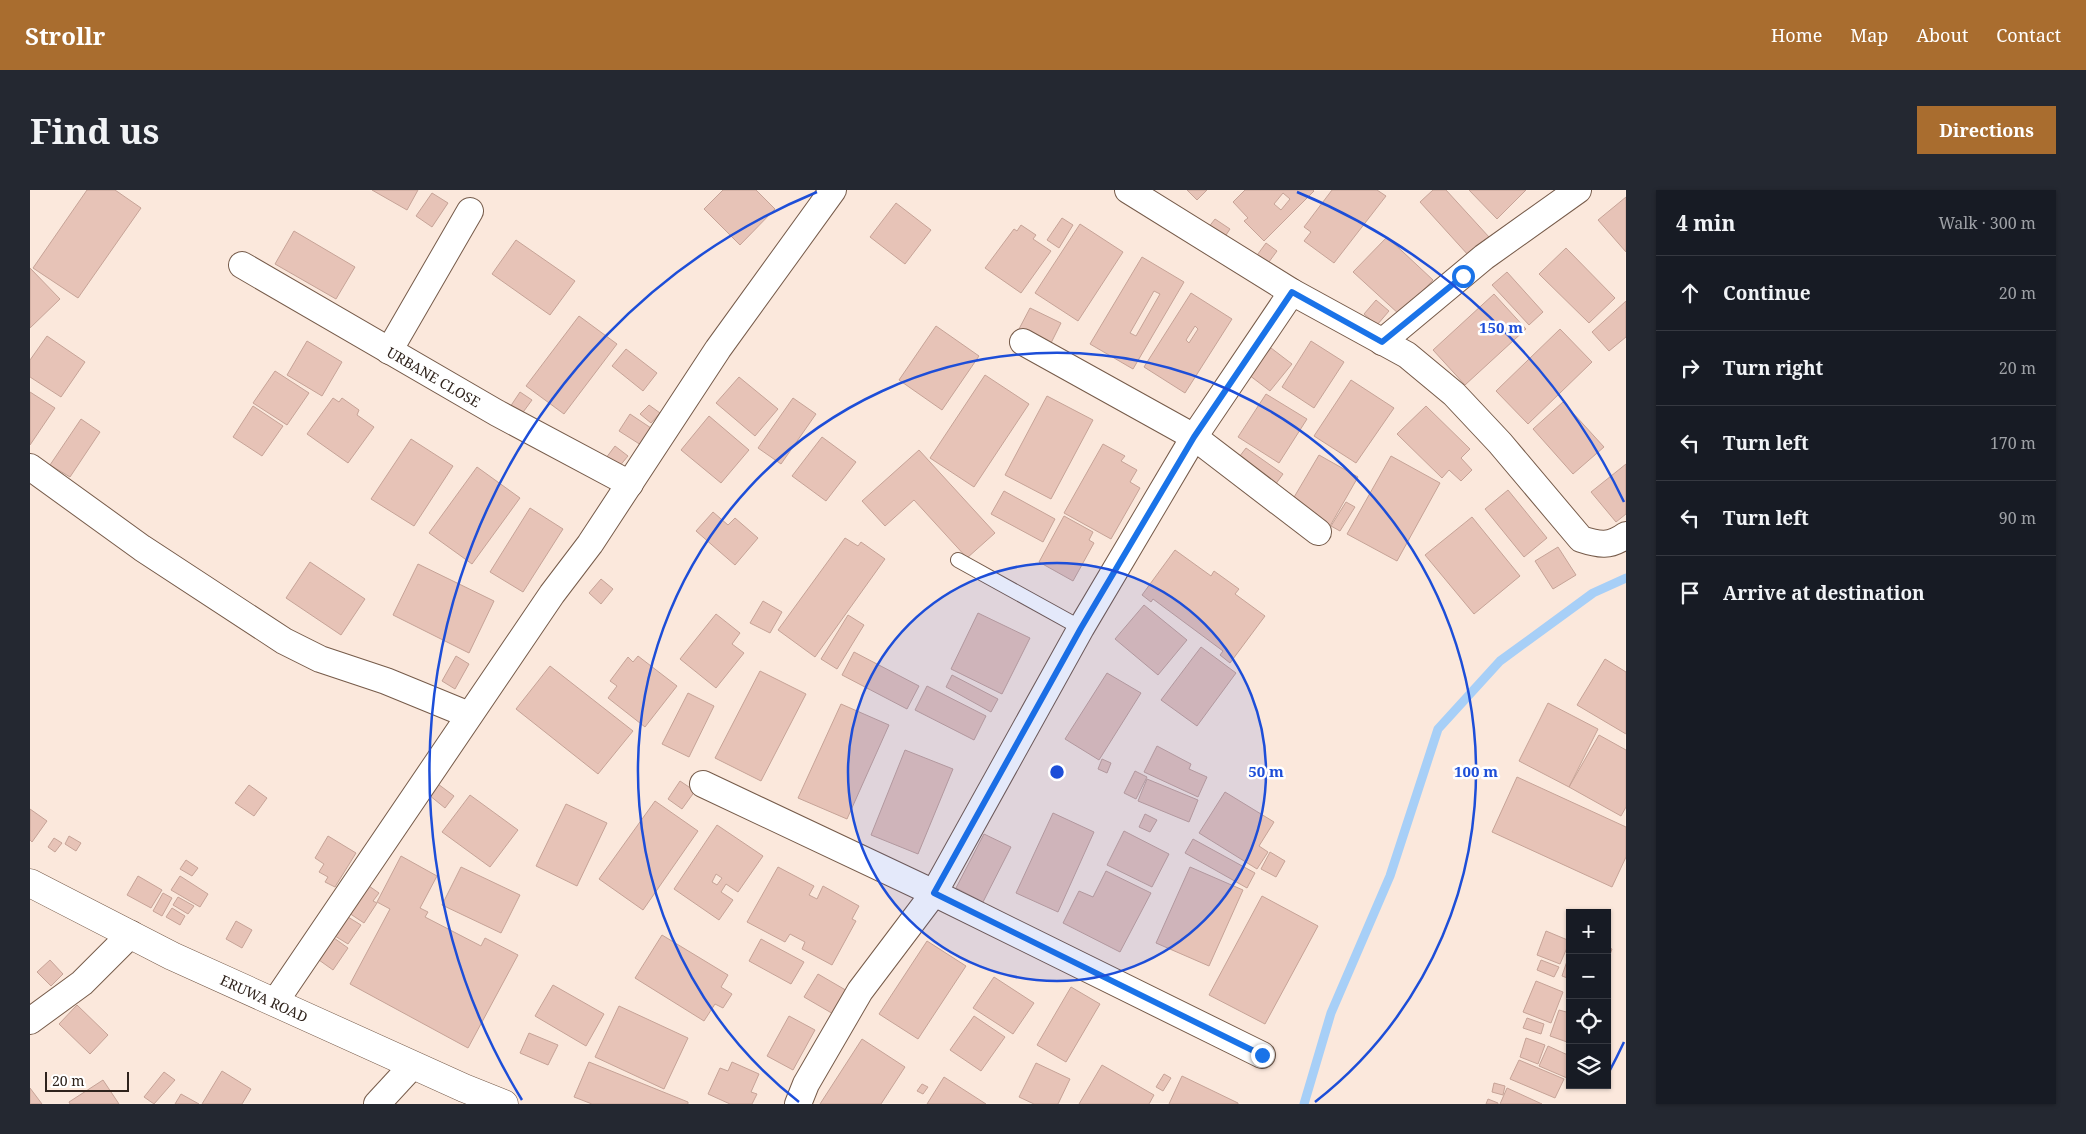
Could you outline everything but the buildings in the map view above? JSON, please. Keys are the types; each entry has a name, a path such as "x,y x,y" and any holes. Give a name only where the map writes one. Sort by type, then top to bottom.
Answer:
{"main road":[{"name":"ERUWA ROAD","path":"30,883 130,934 275,1002 504,1104"}],"street":[{"path":"275,1002 469,716 630,484 718,349 833,190"},
{"path":"1128,190 1292,292 1406,355 1454,394 1500,443 1581,539 1600,546 1611,544 1626,535"},
{"path":"1382,342 1484,257 1578,190"},
{"path":"389,350 470,211"},
{"name":"URBANE CLOSE","path":"242,265 496,413 630,484"},
{"path":"798,1104 806,1084 860,991 934,893 1081,628 1194,437 1292,292"},
{"path":"1023,342 1194,437 1318,532"},
{"path":"30,467 142,548 284,641 320,659 386,682 469,716"},
{"path":"703,784 934,893 1262,1055"},
{"path":"30,1022 82,983 130,934"},
{"path":"377,1104 413,1065"}],"lane":[{"path":"958,560 1081,628"}],"waterway":[{"path":"1304,1104 1331,1013 1390,876 1438,729 1500,661 1593,593 1626,578"}],"route":[{"path":"1262,1055 934,893 1081,628 1194,437 1292,292 1382,342 1463,276"}]}
